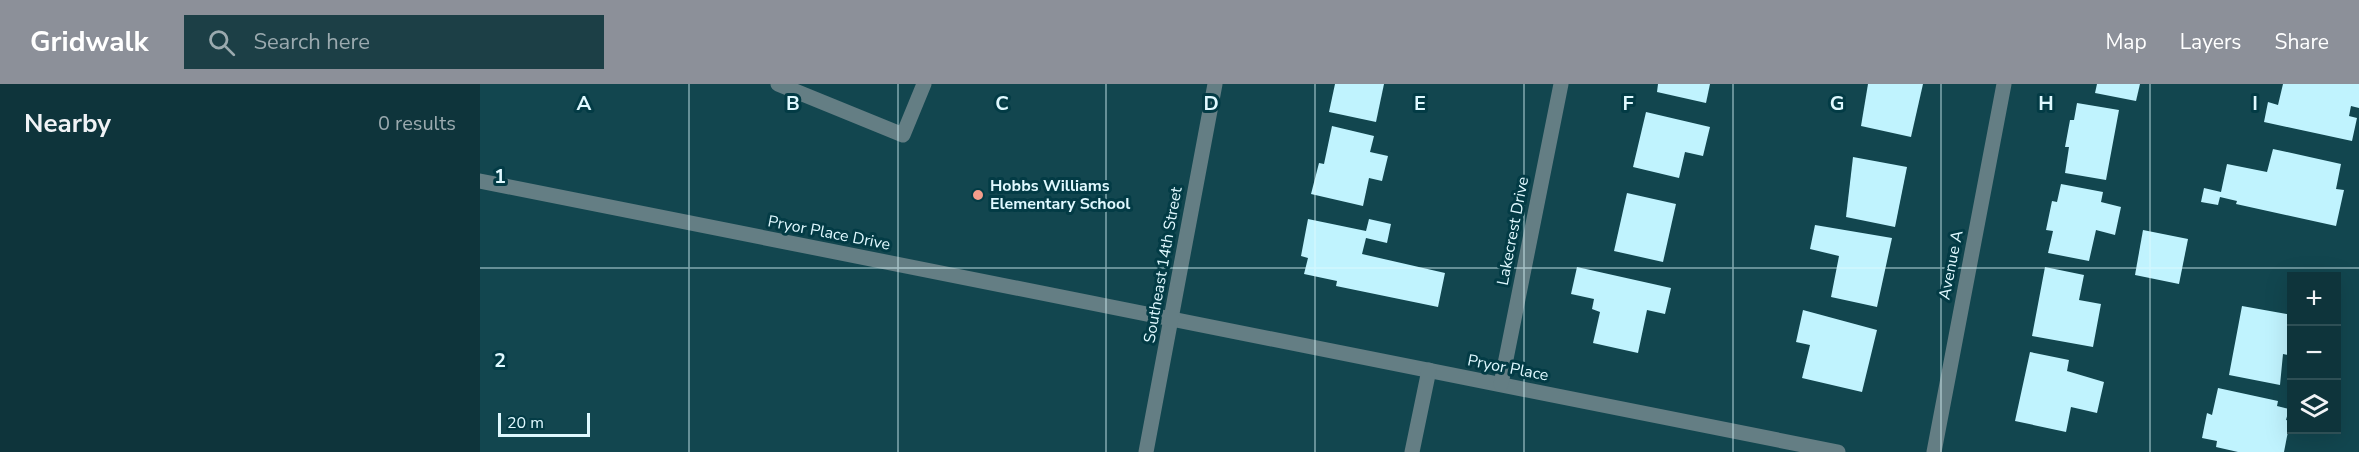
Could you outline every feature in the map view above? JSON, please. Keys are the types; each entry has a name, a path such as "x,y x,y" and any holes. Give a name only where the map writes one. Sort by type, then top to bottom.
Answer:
{"street":[{"path":"778,84 903,135 924,84"},
{"name":"Southeast 14th Street","path":"1146,452 1215,84"},
{"name":"Lakecrest Drive","path":"1501,384 1561,84"},
{"name":"Avenue A","path":"1934,452 2004,84"},
{"name":"Pryor Place Drive","path":"480,181 1171,320"},
{"name":"Pryor Place","path":"1171,320 1838,452"},
{"path":"1412,452 1429,370"}],"building":[{"path":"1335,84 1384,84 1376,122 1329,112"},
{"path":"1658,84 1710,84 1706,103 1657,92"},
{"path":"1868,84 1923,84 1911,137 1861,126"},
{"path":"2097,84 2140,84 2136,101 2095,93"},
{"path":"2283,84 2359,84 2359,108 2351,106 2349,116 2357,118 2352,141 2264,122 2268,102 2278,105"},
{"path":"2077,103 2119,110 2106,180 2065,173 2069,147 2065,147 2070,120 2074,120"},
{"path":"1646,112 1710,127 1703,156 1685,152 1679,178 1633,167"},
{"path":"1332,126 1374,136 1370,152 1388,156 1382,181 1369,178 1363,206 1311,194 1319,163 1324,164"},
{"path":"2273,149 2341,164 2336,189 2344,190 2336,226 2236,204 2237,201 2220,197 2218,205 2201,202 2204,188 2221,192 2227,164 2267,172"},
{"path":"1853,157 1907,167 1895,227 1846,217"},
{"path":"2061,184 2103,192 2101,202 2121,207 2115,235 2096,230 2089,261 2048,253 2053,231 2046,230 2052,201 2057,202"},
{"path":"1627,193 1676,204 1663,262 1614,251"},
{"path":"1308,219 1366,231 1369,219 1391,224 1387,243 1366,238 1362,254 1445,273 1438,307 1336,286 1337,281 1304,274 1308,258 1301,256"},
{"path":"1815,225 1892,238 1877,307 1831,297 1839,256 1810,249"},
{"path":"2143,230 2188,239 2179,284 2135,275"},
{"path":"1577,267 1671,288 1665,314 1647,310 1638,353 1593,343 1600,312 1592,309 1594,299 1571,294"},
{"path":"2045,267 2084,275 2079,300 2101,304 2093,347 2032,336"},
{"path":"2242,306 2287,314 2287,355 2283,354 2280,385 2229,375"},
{"path":"1803,310 1877,330 1862,392 1802,378 1810,345 1796,342"},
{"path":"2030,352 2069,360 2067,371 2104,382 2097,413 2071,407 2066,432 2015,421"},
{"path":"2218,388 2278,401 2277,406 2287,408 2287,434 2284,452 2238,452 2216,447 2217,441 2202,438 2207,413 2212,415"}],"place":[{"name":"Hobbs Williams Elementary School","path":"978,195"}]}
